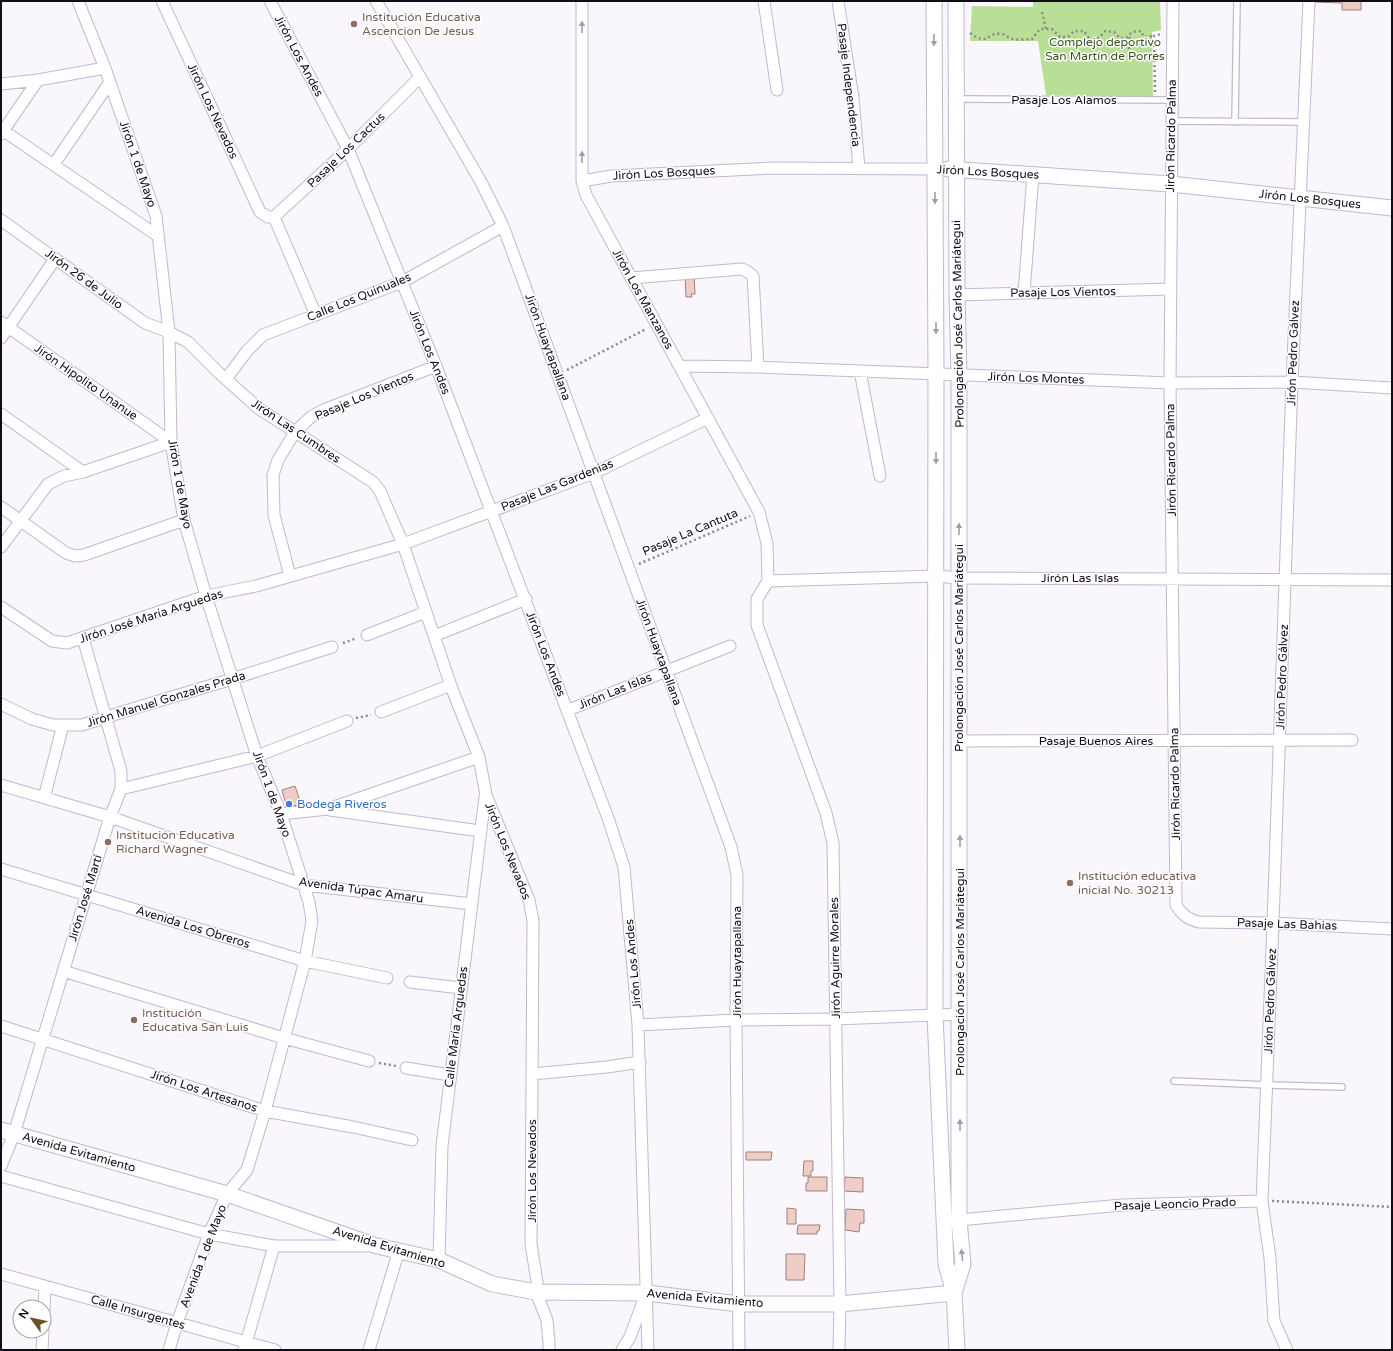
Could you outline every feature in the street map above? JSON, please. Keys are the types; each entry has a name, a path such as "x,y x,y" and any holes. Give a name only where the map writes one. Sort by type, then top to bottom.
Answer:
{"street":[{"name":"Jirón 1 de Mayo","path":"78,1 105,68 156,216 169,332 171,442 184,520 206,596 257,756 281,814 309,902 312,921 305,961"},
{"name":"Jirón Los Nevados","path":"162,1 260,212 271,217 316,315"},
{"name":"Jirón Los Andes","path":"270,1 348,149 436,366 526,599 608,818 624,867 640,1062 648,1350"},
{"name":"Jirón Huaytapallana","path":"376,1 481,182 502,226 629,568 730,847 737,875 736,1020 739,1350"},
{"name":"Jirón Los Manzanos","path":"582,1 582,181 586,195 759,512 767,543 768,581"},
{"path":"764,1 777,90"},
{"name":"Pasaje Independencia","path":"838,1 853,98 859,169"},
{"name":"Prolongación José Carlos Mariátegui","path":"934,1 936,374 935,1015 946,1264 954,1293 957,1350"},
{"name":"Prolongación José Carlos Mariátegui","path":"954,1293 963,1264 959,1220 960,741 956,1"},
{"name":"Jirón Ricardo Palma","path":"1173,1 1170,289 1172,579 1176,905 1184,916"},
{"name":"Jirón Pedro Gálvez","path":"1287,1350 1274,1321 1270,1258 1262,1201 1292,382 1309,1"},
{"path":"1,84 38,80 105,68"},
{"name":"Pasaje Los Cactus","path":"271,217 348,149 420,77"},
{"path":"38,80 2,131 54,164 158,236"},
{"path":"54,164 110,82"},
{"name":"Jirón Los Bosques","path":"582,181 612,176 773,168 956,169 1171,184 1392,208"},
{"path":"1024,293 1033,174"},
{"name":"Jirón 26 de Julio","path":"1,220 145,323 169,332"},
{"name":"Calle Los Quinuales","path":"226,379 247,350 263,335 402,282 502,226"},
{"path":"1,338 5,325 55,259"},
{"path":"631,278 742,269 748,272 753,276 758,366"},
{"name":"Pasaje Los Vientos","path":"957,294 1170,289"},
{"name":"Jirón Hipolito Unanue","path":"5,325 171,442"},
{"name":"Jirón Las Cumbres","path":"169,332 188,342 258,408 373,482 380,491 403,544"},
{"name":"Pasaje Los Vientos","path":"290,576 274,515 273,475 278,460 295,432 312,416 326,409 436,366"},
{"name":"Jirón Los Montes","path":"680,366 758,366 1170,384 1292,382 1392,388"},
{"path":"860,371 880,476"},
{"path":"1,414 83,472"},
{"name":"Pasaje Las Gardenias","path":"403,544 594,473 708,418"},
{"path":"1,547 48,484 64,476 83,472 171,442"},
{"path":"1,507 66,553 75,556 84,556 184,520"},
{"name":"Jirón Los Nevados","path":"403,544 451,684 479,757 486,795 529,900 533,921 532,1244 537,1282 536,1292"},
{"name":"Jirón José María Arguedas","path":"1,606 52,641 67,643 206,596 256,586 403,544"},
{"name":"Jirón Las Islas","path":"768,581 936,576 959,578 1392,580"},
{"name":"Jirón Aguirre Morales","path":"768,581 757,599 757,625 826,813 833,843 840,1304 839,1350"},
{"path":"434,636 526,599"},
{"path":"367,635 426,612"},
{"name":"Jirón José Martí","path":"1,1166 7,1132 42,1039 110,817 121,789 121,771 82,638"},
{"name":"Jirón Las Islas","path":"568,710 730,646"},
{"name":"Jirón Manuel Gonzales Prada","path":"1,704 32,720 53,725 82,725 332,647"},
{"path":"381,712 451,684"},
{"path":"121,789 257,756 347,721"},
{"path":"44,798 63,725"},
{"name":"Pasaje Buenos Aires","path":"960,741 1352,740"},
{"path":"281,814 328,809 479,757"},
{"name":"Avenida Túpac Amaru","path":"1,785 110,817 304,885 472,904"},
{"name":"Calle María Arguedas","path":"439,1260 442,1146 486,795"},
{"path":"328,809 473,830"},
{"name":"Avenida Los Obreros","path":"1,870 305,961 387,978"},
{"name":"Pasaje Las Bahias","path":"1184,916 1190,920 1199,922 1273,923 1392,928"},
{"name":"Avenida 1 de Mayo","path":"169,1350 177,1323 209,1234 227,1194 247,1170 265,1111 305,961"},
{"path":"63,971 284,1038 369,1061"},
{"path":"410,982 461,988"},
{"path":"638,1025 736,1020 836,1019 960,1014"},
{"name":"Jirón Los Artesanos","path":"1,1026 265,1111 353,1127 412,1140"},
{"path":"532,1074 607,1067 640,1062"},
{"path":"406,1068 450,1075"},
{"name":"Avenida Evitamiento","path":"7,1132 227,1194 377,1246 439,1260 492,1284 536,1292 647,1293 739,1304 840,1304 954,1293"},
{"path":"1,1176 209,1234 274,1246 377,1246"},
{"name":"Pasaje Leoncio Prado","path":"959,1220 1122,1205 1262,1201"},
{"path":"246,1346 274,1246"},
{"path":"368,1350 399,1250"},
{"name":"Calle Insurgentes","path":"1,1274 177,1323 246,1346 275,1350"},
{"path":"44,1299 45,1286"},
{"path":"536,1292 547,1320 549,1350"},
{"path":"622,1350 630,1337 647,1293"},
{"path":"42,1350 43,1339"}],"lane":[{"path":"1235,122 1237,1"},
{"name":"Pasaje Los Alamos","path":"956,99 1172,100"},
{"path":"1171,121 1303,122"},
{"path":"1174,1081 1342,1087"}],"path":[{"path":"1042,12 1046,29"},
{"path":"967,30 978,39 986,39 995,34 1003,34 1010,38 1021,40 1032,38 1040,29 1052,29 1060,38 1068,37 1074,31 1084,31 1089,38 1099,38 1105,31 1114,32 1120,38 1126,38 1132,32 1141,31 1144,37 1162,34 1162,27"},
{"path":"1129,49 1130,34"},
{"path":"1154,36 1155,100"},
{"path":"558,375 657,324"},
{"name":"Pasaje La Cantuta","path":"629,568 759,512"},
{"path":"332,647 367,635"},
{"path":"347,721 381,712"},
{"path":"369,1061 406,1068"},
{"path":"1262,1201 1392,1207"}],"green space":[{"name":"Complejo deportivo San Martín de Porres","path":"1033,1 1160,1 1161,30 1152,32 1153,97 1046,95 1038,41 970,41 972,6 1033,7"}],"building":[{"path":"1314,1 1361,1 1361,10 1342,10 1342,3"},
{"path":"685,275 694,275 695,294 691,294 692,297 686,297"},
{"path":"295,786 301,804 287,808 282,790"},
{"path":"746,1152 772,1152 771,1160 746,1160"},
{"path":"804,1161 813,1161 813,1171 811,1171 811,1176 803,1176"},
{"path":"808,1177 827,1177 827,1191 806,1191"},
{"path":"845,1177 863,1178 863,1192 844,1191"},
{"path":"787,1208 796,1209 796,1224 787,1224"},
{"path":"846,1209 864,1210 864,1223 860,1223 859,1232 845,1230"},
{"path":"798,1225 820,1225 817,1234 797,1234"},
{"path":"786,1254 805,1254 804,1280 786,1280"}],"place":[{"name":"Institución Educativa Ascencion De Jesus","path":"354,24"},
{"name":"Bodega Riveros","path":"289,804"},
{"name":"Institución Educativa Richard Wagner","path":"108,842"},
{"name":"Institución educativa inicial No. 30213","path":"1070,883"},
{"name":"Institución Educativa San Luis","path":"134,1020"}]}
